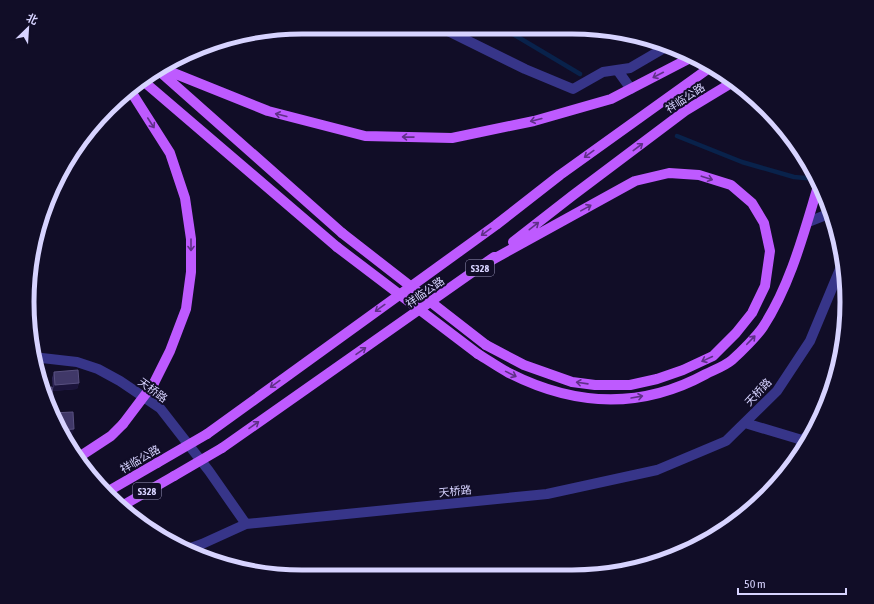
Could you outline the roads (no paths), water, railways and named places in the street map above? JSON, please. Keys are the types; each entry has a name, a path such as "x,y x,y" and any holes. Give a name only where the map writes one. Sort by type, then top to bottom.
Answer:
{"main road":[{"path":"167,71 268,112 365,136 452,138 534,121 611,99 687,60"},
{"name":"祥临公路","path":"110,490 207,434 496,225 560,175 706,70"},
{"path":"162,74 342,232 486,344 524,365 572,382 595,385 630,385 657,379 683,370 713,356 736,333 752,313 765,286 770,251 764,223 752,203 731,185 699,175 669,173 636,181 490,261"},
{"path":"146,84 337,247 478,354 508,372 532,383 559,393 586,398 612,400 665,392 697,379 731,360 762,328 777,303 808,222 817,192"},
{"name":"祥临公路","path":"126,504 222,448 490,261 572,196 685,112 729,85"},
{"path":"82,455 111,436 123,424 154,383 170,351 186,309 191,272 191,238 185,198 170,153 133,94"}],"street":[{"path":"454,34 532,72 574,89 603,72 618,71 630,68 662,49"},
{"path":"618,71 631,89"},
{"path":"808,222 825,214"},
{"name":"天桥路","path":"40,358 77,362 98,369 120,381 160,408 209,471 246,524 547,494 657,470 726,441 777,390 810,341 838,273"},
{"path":"745,423 802,440"},
{"path":"193,547 246,524"}],"waterway":[{"path":"513,34 580,74"},
{"path":"677,136 742,162 794,177 810,178"}]}
